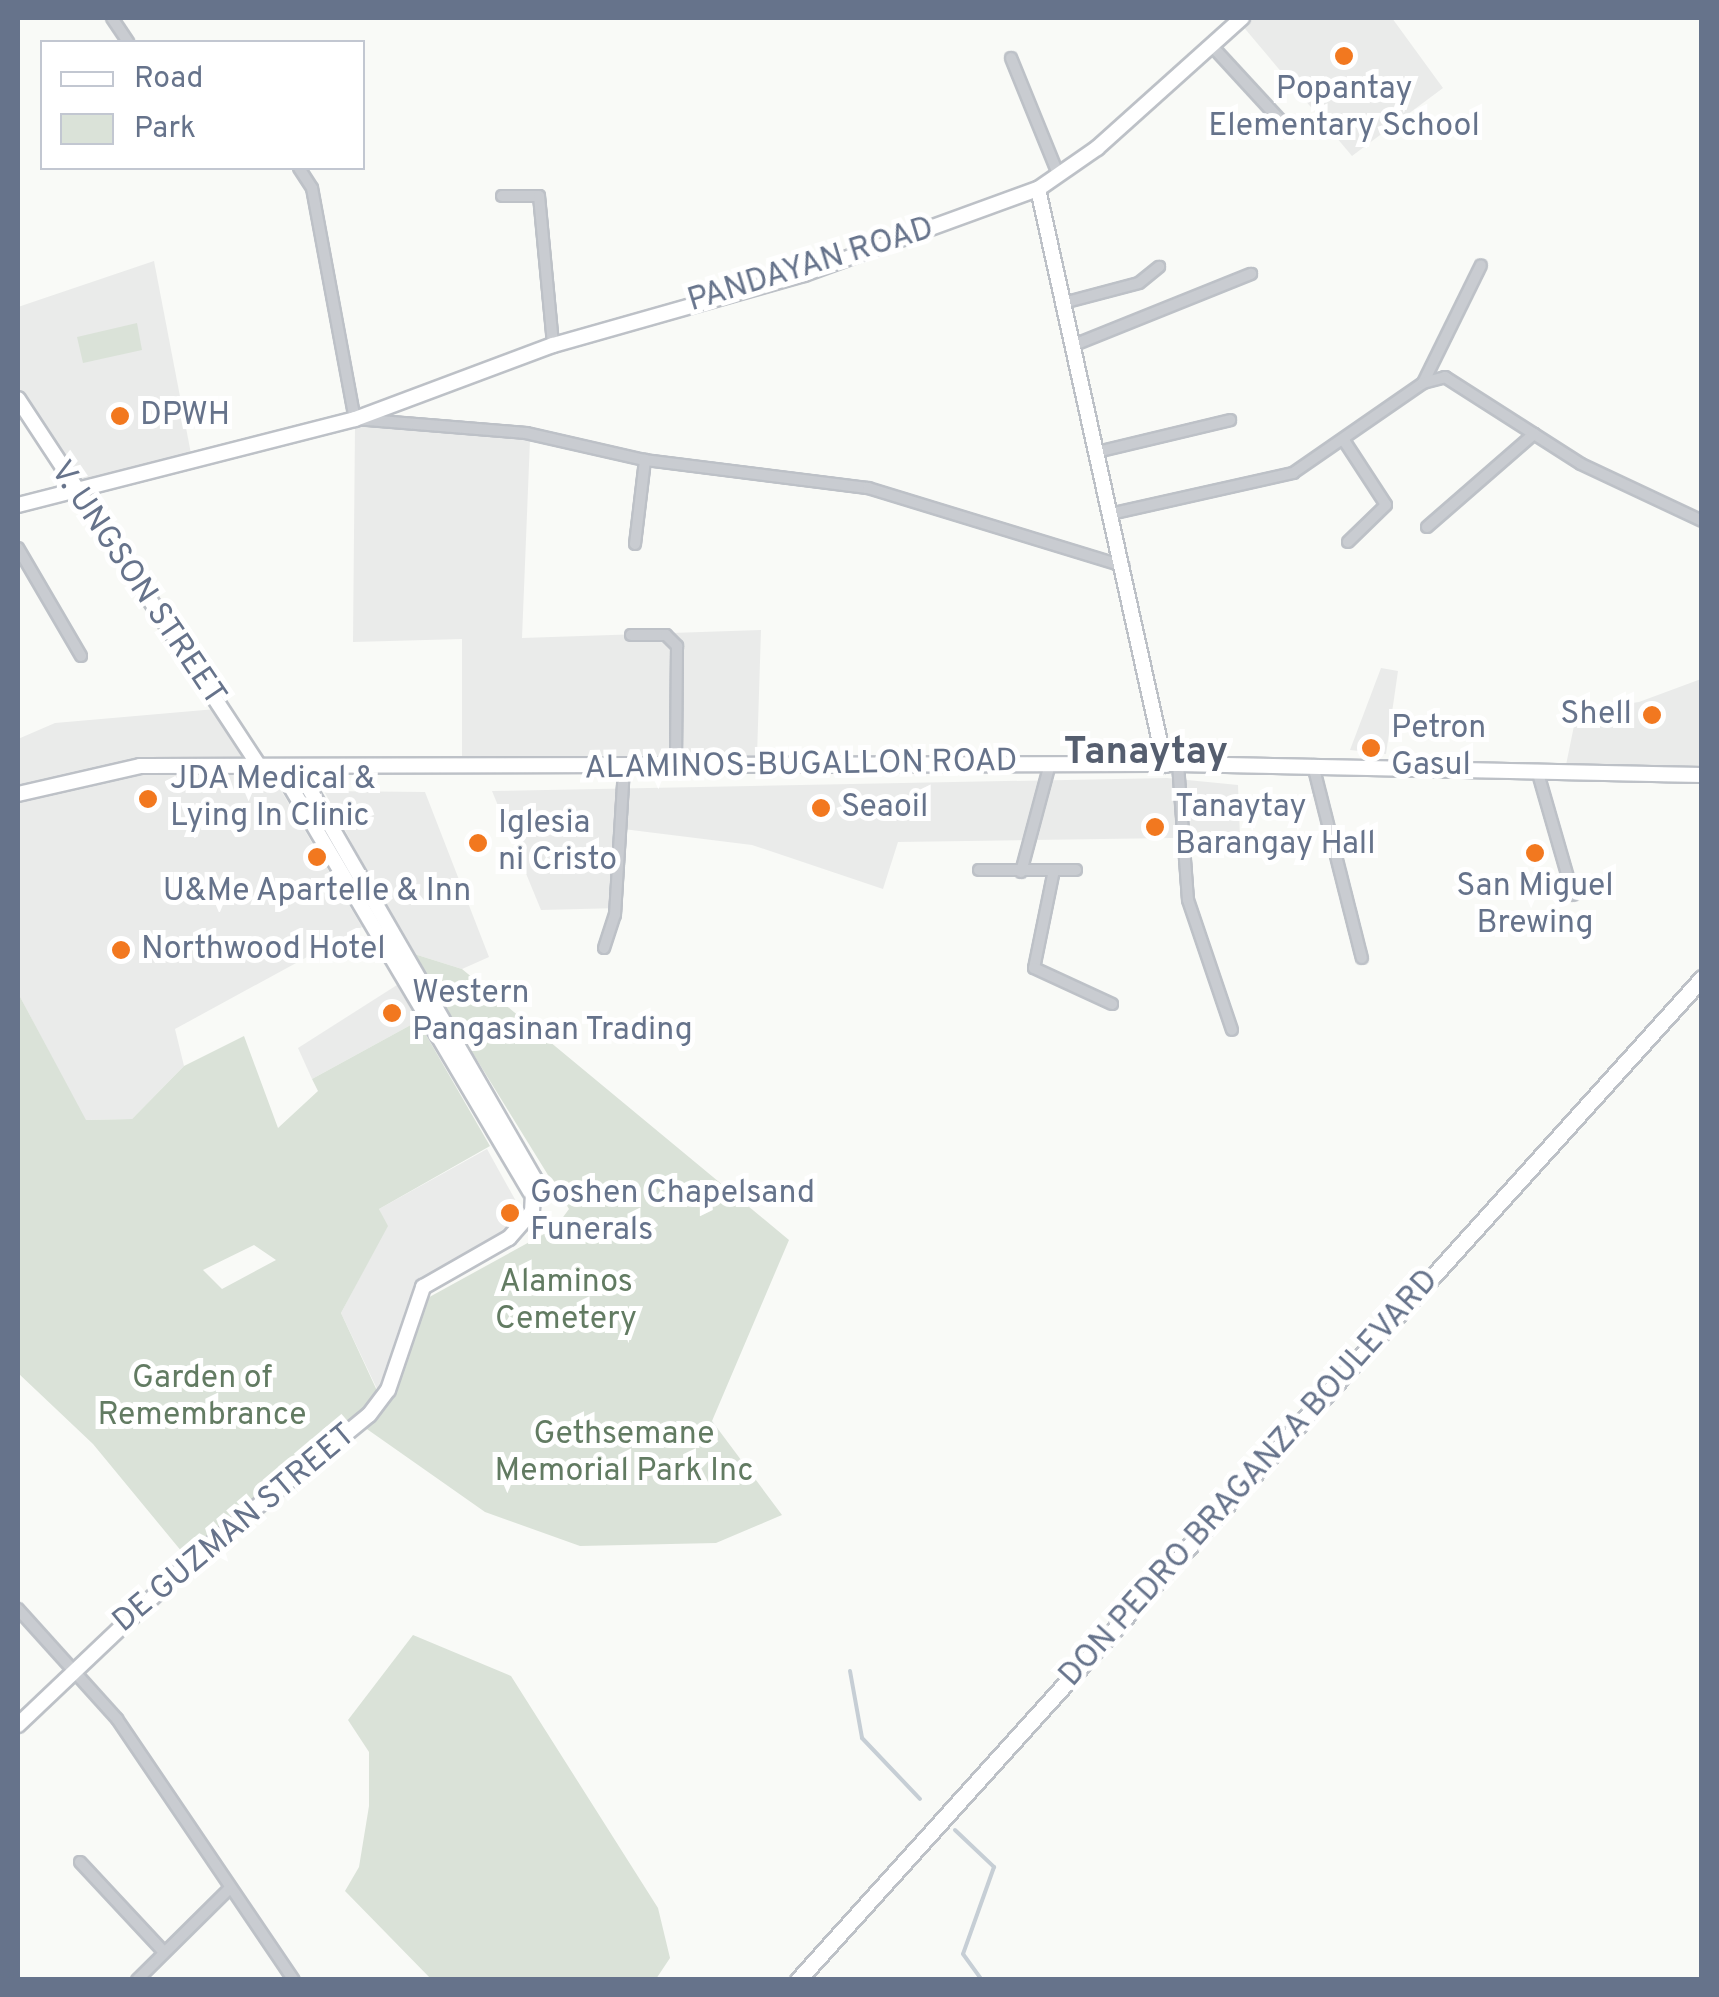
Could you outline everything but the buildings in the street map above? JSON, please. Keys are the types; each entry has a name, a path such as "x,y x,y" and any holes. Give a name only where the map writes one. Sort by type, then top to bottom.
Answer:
{"main road":[{"name":"DON PEDRO BRAGANZA BOULEVARD","path":"798,1980 1702,978"}],"street":[{"path":"112,18 127,40"},
{"name":"PANDAYAN ROAD","path":"18,505 356,419 553,345 804,274 1038,190 1242,18"},
{"path":"1212,46 1282,122"},
{"path":"1011,58 1058,174"},
{"path":"301,170 312,188 356,419 526,433 645,460 868,488 1123,566"},
{"path":"1038,190 1067,302 1110,514 1171,765 1185,886 1232,1030"},
{"path":"502,196 539,196 553,345"},
{"path":"1110,514 1258,486 1345,442 1423,382 1481,266"},
{"path":"1067,302 1139,284 1158,267"},
{"path":"1074,345 1251,274"},
{"path":"1423,382 1460,381 1534,434 1702,521"},
{"name":"V. UNGSON STREET","path":"18,399 73,490 260,767"},
{"path":"1097,452 1230,420"},
{"path":"1427,527 1534,434"},
{"path":"1345,442 1386,501 1348,542"},
{"path":"634,544 645,460"},
{"path":"18,548 82,656"},
{"path":"631,635 666,635 677,646 676,767"},
{"path":"1021,872 1050,764"},
{"path":"1313,765 1362,958"},
{"name":"ALAMINOS-BUGALLON ROAD","path":"18,794 140,766 624,769 1313,765 1702,775"},
{"path":"280,766 387,956 469,1084"},
{"path":"297,766 402,948 469,1084"},
{"path":"604,948 615,915 624,769"},
{"path":"1537,770 1573,895"},
{"path":"316,836 332,826"},
{"path":"979,870 1076,870"},
{"path":"1054,870 1034,968 1112,1004"},
{"path":"352,896 367,887"},
{"path":"387,956 402,948"},
{"name":"DE GUZMAN STREET","path":"18,1725 77,1666 370,1415 388,1390 418,1295 524,1227 525,1188 534,1178 469,1084"},
{"path":"18,1609 77,1666 228,1890 294,1980"},
{"path":"80,1862 163,1951"},
{"path":"137,1980 228,1890"}],"shaded area":[{"name":"Popantay Elementary School","path":"1248,18 1392,18 1443,88 1352,156 1241,24"},
{"path":"154,261 192,459 71,492 18,389 18,307"},
{"path":"355,426 530,440 522,638 761,630 757,756 462,757 462,639 353,642"},
{"path":"1381,668 1398,671 1386,754 1350,750"},
{"path":"1701,679 1701,769 1566,765 1577,711 1639,702"},
{"path":"216,709 260,775 273,777 362,927 175,1029 184,1066 132,1119 85,1120 18,993 18,739 55,723"},
{"path":"1167,778 1238,785 1240,837 898,842 883,889 752,845 623,829 620,908 541,910 492,791"},
{"path":"324,791 425,792 489,957 462,969 411,953"},
{"path":"397,985 418,1021 312,1079 298,1048"},
{"path":"487,1149 522,1212 520,1224 416,1287 378,1391 341,1313 387,1226 379,1209"}],"green space":[{"path":"137,323 142,350 83,363 77,337"},
{"path":"411,953 462,969 789,1240 712,1421 782,1515 716,1543 580,1546 485,1512 364,1427 424,1300 555,1228 569,1209"},
{"name":"Garden of Remembrance","path":"18,993 86,1120 132,1119 184,1066 244,1036 278,1128 318,1091 312,1079 418,1021 490,1146 379,1209 388,1226 341,1313 379,1395 375,1401 187,1558 93,1444 18,1373","holes":["254,1245 276,1260 222,1289 203,1270"]},
{"path":"413,1635 511,1676 658,1908 670,1958 656,1979 431,1979 345,1891 359,1867 369,1806 369,1752 348,1720"}],"waterway":[{"path":"850,1671 862,1738 920,1799"},
{"path":"955,1830 994,1867 963,1954 982,1980"}],"place":[{"name":"Popantay Elementary School","path":"1344,56"},
{"name":"DPWH","path":"120,416"},
{"name":"Shell","path":"1652,715"},
{"name":"Petron Gasul","path":"1371,748"},
{"name":"JDA Medical & Lying In Clinic","path":"148,799"},
{"name":"Seaoil","path":"821,808"},
{"name":"Tanaytay Barangay Hall","path":"1155,827"},
{"name":"Iglesia ni Cristo","path":"478,843"},
{"name":"San Miguel Brewing","path":"1535,853"},
{"name":"U&Me Apartelle & Inn","path":"317,857"},
{"name":"Northwood Hotel","path":"121,950"},
{"name":"Western Pangasinan Trading","path":"392,1013"},
{"name":"Goshen Chapelsand Funerals","path":"510,1213"}],"district":[{"name":"Tanaytay","path":"1146,754"}],"park label":[{"name":"Alaminos Cemetery","path":"566,1302"},
{"name":"Gethsemane Memorial Park Inc","path":"624,1454"}]}
